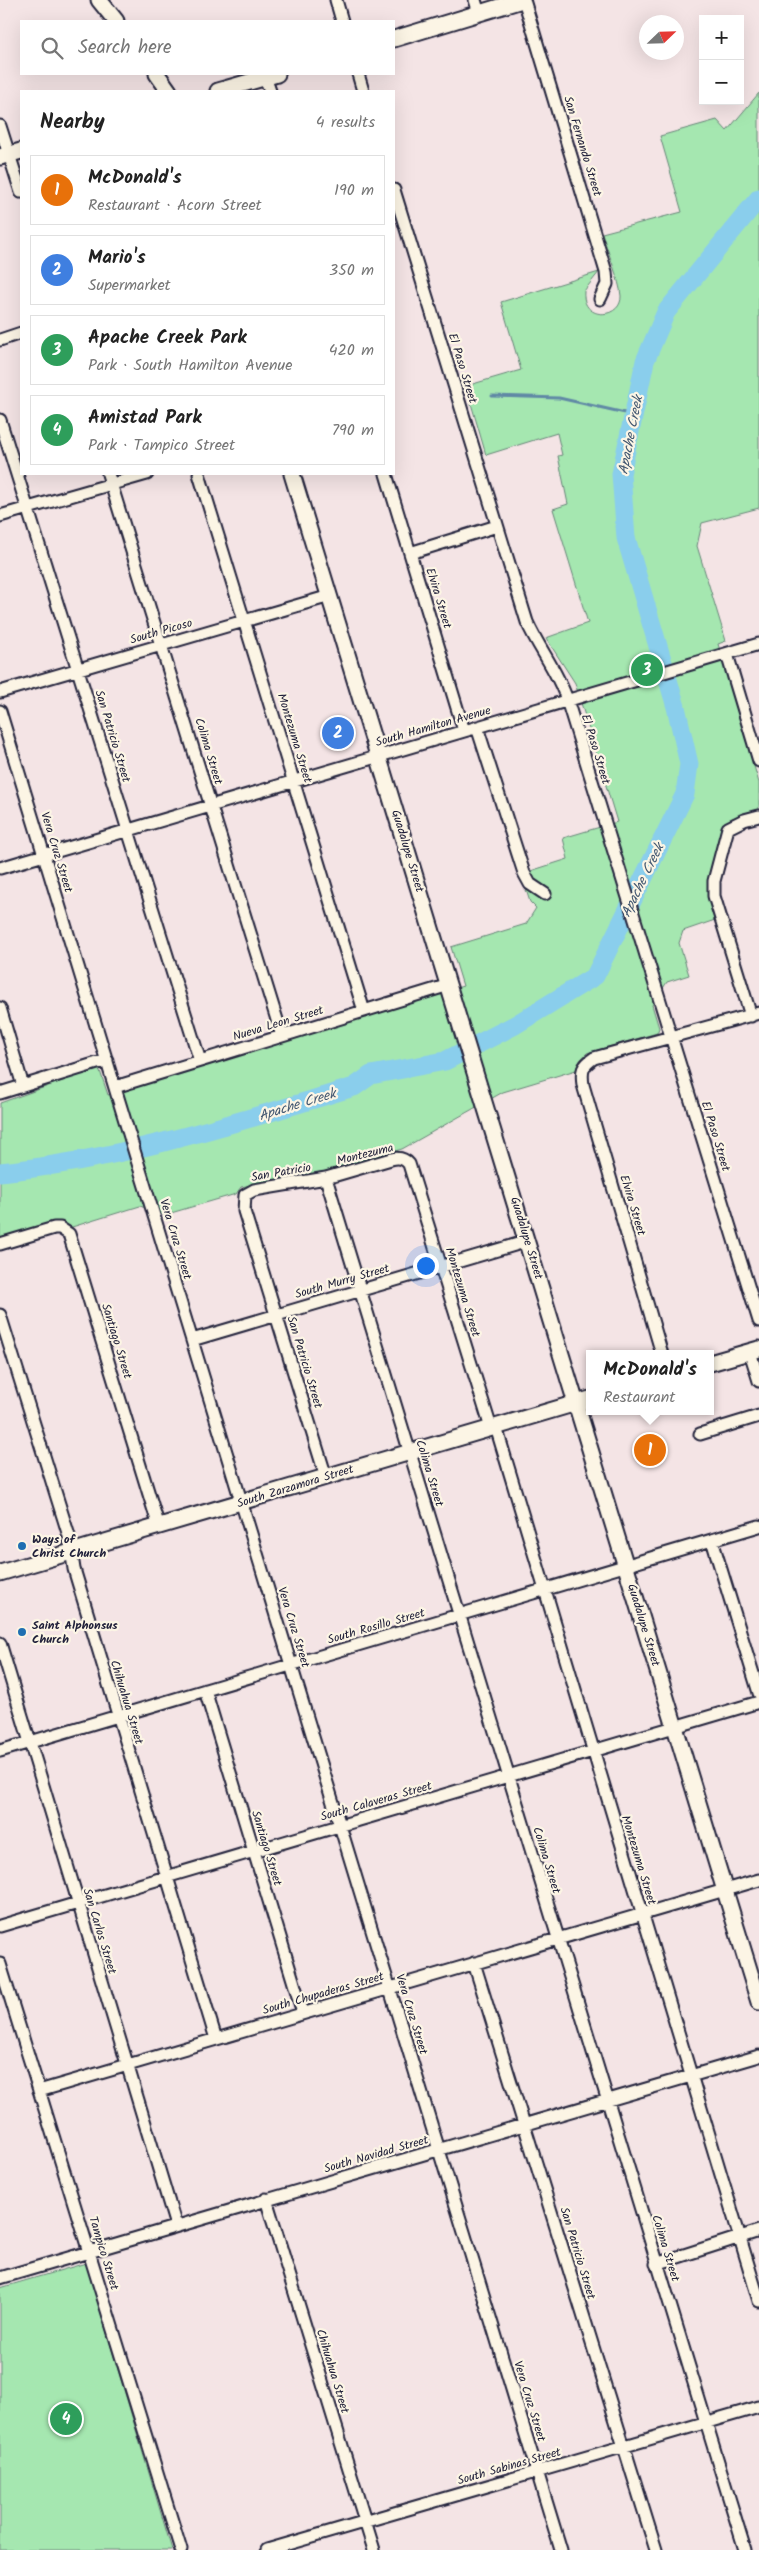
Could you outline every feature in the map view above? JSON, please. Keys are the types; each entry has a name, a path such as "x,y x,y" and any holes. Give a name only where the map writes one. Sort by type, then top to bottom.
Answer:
{"main road":[{"path":"99,0 115,20"},
{"path":"395,38 477,6 523,0"},
{"path":"158,75 168,90"},
{"path":"223,90 271,81"},
{"name":"Guadalupe Street","path":"292,475 528,1241 584,1400"},
{"path":"714,1362 755,1350"},
{"name":"South Zarzamora Street","path":"0,1573 584,1400"},
{"name":"Guadalupe Street","path":"588,1415 626,1566 759,2002"}],"street":[{"path":"336,0 342,20"},
{"name":"San Fernando Street","path":"523,0 606,272 607,284 600,299"},
{"path":"358,75 363,90"},
{"path":"0,126 20,189"},
{"name":"El Paso Street","path":"395,198 397,213 527,622 535,641 554,669 567,700 759,1321"},
{"path":"0,340 20,333"},
{"name":"San Patricio Street","path":"0,420 200,1061"},
{"path":"0,516 110,479 140,475"},
{"name":"Montezuma Street","path":"200,475 364,1011"},
{"name":"Elvira Street","path":"386,475 464,731"},
{"name":"Colima Street","path":"110,479 282,1036"},
{"path":"410,553 497,526"},
{"name":"South Picoso","path":"0,692 330,596"},
{"name":"South Hamilton Avenue","path":"0,868 211,804 759,644"},
{"path":"727,654 758,755"},
{"name":"Vera Cruz Street","path":"0,711 561,2550"},
{"path":"477,727 524,873 530,884 545,894"},
{"path":"670,1037 755,1014 714,896 714,881 728,828 744,820 759,816"},
{"name":"Nueva Leon Street","path":"115,1087 448,985"},
{"path":"0,1008 23,1086"},
{"name":"Elvira Street","path":"661,1350 583,1085 582,1074 585,1064 594,1058 670,1037"},
{"path":"0,1093 107,1060"},
{"name":"Montezuma","path":"326,1178 398,1157 409,1164"},
{"name":"Montezuma Street","path":"409,1164 544,1591 759,2302"},
{"name":"Colima Street","path":"326,1178 460,1616 556,1939 745,2550"},
{"name":"San Patricio","path":"244,1197 247,1192 254,1190 326,1178"},
{"name":"San Patricio Street","path":"244,1197 244,1211 326,1477"},
{"name":"Santiago Street","path":"0,1244 54,1228 60,1228 69,1234 159,1527"},
{"name":"South Murry Street","path":"192,1340 528,1241"},
{"name":"Chihuahua Street","path":"0,1315 69,1536 74,1569 216,2039"},
{"path":"755,1350 759,1381"},
{"path":"700,1434 759,1416"},
{"name":"South Rosillo Street","path":"0,1751 759,1526"},
{"path":"712,1540 759,1693"},
{"name":"San Carlos Street","path":"0,1643 77,1904 176,2226"},
{"name":"Santiago Street","path":"205,1690 304,2013"},
{"name":"South Calaveras Street","path":"0,1926 759,1702"},
{"name":"South Chupaderas Street","path":"39,2091 759,1880"},
{"name":"Tampico Street","path":"0,1964 181,2550"},
{"name":"San Patricio Street","path":"474,1964 656,2550"},
{"name":"South Navidad Street","path":"0,2278 759,2056"},
{"name":"Chihuahua Street","path":"266,2199 374,2550"},
{"path":"656,2264 759,2231"},
{"name":"South Sabinas Street","path":"267,2550 365,2520 625,2447 759,2406"}],"green space":[{"path":"759,93 759,508 702,523 697,546 726,641 718,644 759,783 759,811 732,818 725,824 708,892 715,920 683,931 679,943 689,975 667,982 652,1005 659,1028 657,1033 587,1053 580,1060 576,1070 503,1092 402,1149 326,1171 241,1187 236,1194 164,1215 140,1206 72,1227 59,1223 0,1239 0,1103 99,1068 108,1095 463,986 451,947 526,924 536,908 530,902 521,874 568,859 563,838 617,822 575,683 546,638 588,623 553,509 568,504 558,456 562,455 557,433 486,455 466,386 521,370 501,302 599,272 584,291 585,301 589,308 602,314 609,313 620,304 621,296 616,274 602,233 682,212 660,136 717,120 727,131"},
{"path":"86,2263 172,2550 0,2550 0,2288"}],"waterway":[{"name":"Apache Creek","path":"0,1172 90,1159 135,1149 223,1126 354,1087 371,1075 445,1061 515,1025 595,976 685,794 689,764 676,707 626,538 621,474 645,361 666,312 759,198"},
{"path":"492,396 559,398 634,415"}],"place":[{"name":"Apache Creek Park","path":"647,670"},
{"name":"Mario's","path":"338,733"},
{"name":"McDonald's","path":"650,1450"},
{"name":"Ways of Christ Church","path":"22,1546"},
{"name":"Saint Alphonsus Church","path":"22,1632"},
{"name":"Amistad Park","path":"66,2419"}]}
